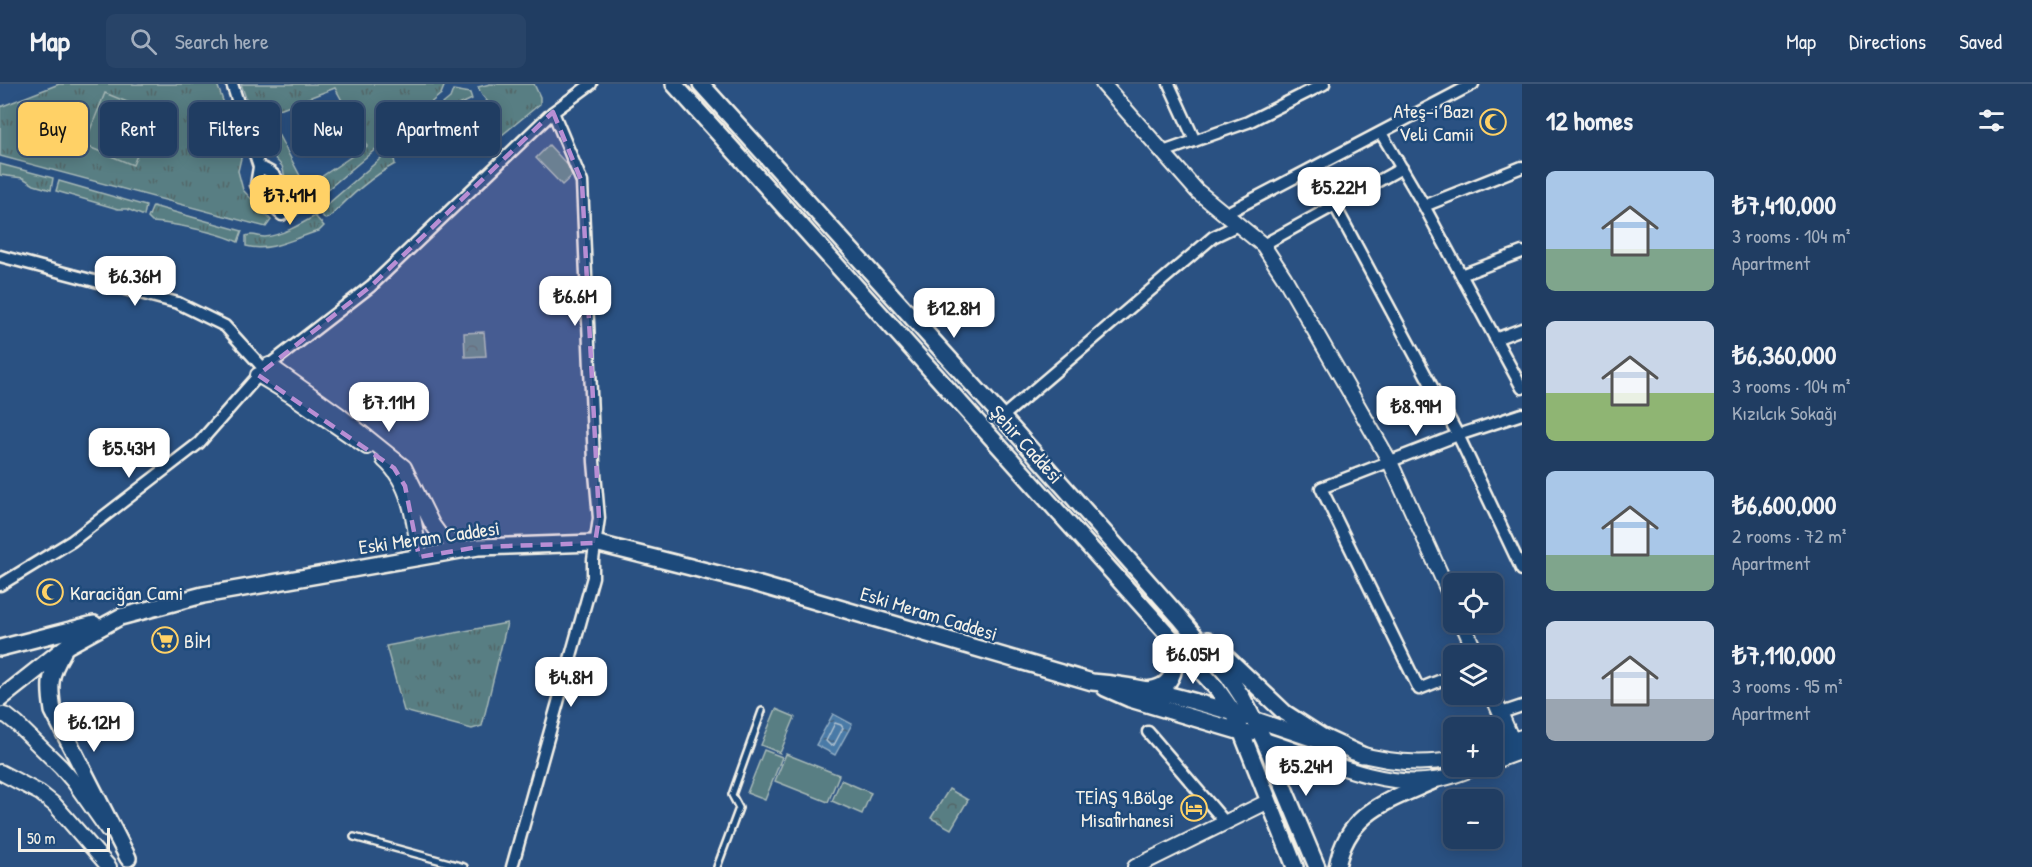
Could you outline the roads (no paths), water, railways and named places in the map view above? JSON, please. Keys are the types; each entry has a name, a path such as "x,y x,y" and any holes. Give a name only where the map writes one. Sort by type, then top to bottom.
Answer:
{"main road":[{"name":"Şehir Caddesi","path":"674,84 1217,689 1234,713 1294,867"},
{"name":"Şehir Caddesi","path":"701,84 1002,417 1180,618 1229,677 1264,740 1317,867"},
{"name":"Eski Meram Caddesi","path":"0,699 67,646 120,617 203,595 478,547 595,543 750,582 1092,682 1130,699 1264,740"},
{"path":"0,648 120,617"},
{"path":"1180,618 1216,645 1285,713 1321,736 1362,755"},
{"path":"1144,690 1160,687 1173,675 1176,664 1174,653 1162,626"},
{"path":"67,646 50,677 53,711 130,862"},
{"name":"Eski Meram Caddesi","path":"1092,682 1144,690 1254,719"},
{"path":"1336,867 1344,841 1360,819 1370,810 1433,781"}],"street":[{"path":"232,84 259,167"},
{"path":"0,585 72,541 199,443 264,370 371,286 553,112 591,84"},
{"path":"1103,84 1197,191 1263,245 1290,287 1390,462 1443,580"},
{"path":"1169,84 1195,141"},
{"path":"1163,152 1248,122 1324,84"},
{"path":"1225,214 1473,84"},
{"path":"512,867 593,577 599,519 594,462 582,182 553,112"},
{"path":"1381,133 1424,206 1522,388"},
{"path":"1424,206 1522,167"},
{"path":"1263,245 1402,168"},
{"path":"1334,204 1458,435 1522,570"},
{"path":"1002,417 1213,237 1238,225"},
{"path":"1461,275 1522,252"},
{"path":"0,256 178,303 225,326 264,370 319,414 394,468 405,486 416,530 419,557"},
{"path":"1496,339 1522,329"},
{"path":"264,370 338,414 404,467 432,524 440,535 465,549"},
{"path":"1443,679 1419,689 1321,488 1458,435 1522,414"},
{"path":"1497,705 1517,738"},
{"path":"1501,713 1522,706"},
{"path":"0,714 7,716 17,724 61,767 130,862"},
{"name":"Eski Meram Caddesi","path":"1254,719 1362,755 1403,763 1424,764 1443,761"},
{"path":"1148,732 1225,822"},
{"name":"Eski Meram Caddesi","path":"1264,740 1377,777 1409,781 1433,781 1445,777"},
{"path":"1503,758 1522,751"},
{"path":"0,772 40,793 55,805 109,867"},
{"path":"1135,867 1269,801"}],"lane":[{"path":"717,867 739,808 732,795 762,711"},
{"path":"354,837 464,867"}],"water":[{"path":"833,714 852,724 835,755 816,745"}],"place":[{"name":"Ateş-i Bazı Veli Camii","path":"1493,122"},
{"name":"Karaciğan Cami","path":"50,592"},
{"name":"BİM","path":"165,640"},
{"name":"TEİAŞ 9.Bölge Misafirhanesi","path":"1194,808"}]}
